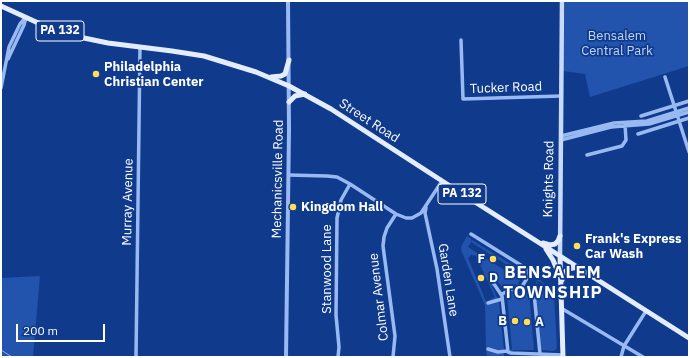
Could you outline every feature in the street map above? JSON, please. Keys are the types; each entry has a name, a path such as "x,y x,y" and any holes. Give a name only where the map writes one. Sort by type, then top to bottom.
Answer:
{"main road":[{"name":"Knights Road","path":"562,1 560,285 563,356"},
{"name":"Street Road","path":"1,6 47,27 79,37 108,43 204,56 268,76 289,86 334,111 689,338"},
{"path":"268,76 278,77 283,75 286,72 289,60"},
{"path":"289,102 295,96 305,94"},
{"path":"538,242 552,245 557,243 560,236"},
{"path":"538,242 549,252 557,269 560,285"},
{"path":"560,285 566,271 570,268 578,267"}],"street":[{"name":"Mechanicsville Road","path":"286,357 289,175 288,1"},
{"path":"1,88 3,69 7,62 9,47 20,24 26,17"},
{"name":"Tucker Road","path":"461,40 463,99 561,96"},
{"name":"Murray Avenue","path":"136,357 140,47"},
{"path":"1,62 7,62"},
{"path":"665,77 689,152"},
{"path":"641,116 689,101"},
{"path":"561,138 611,127 625,125 643,126 677,114 689,108"},
{"path":"677,114 689,112"},
{"path":"638,134 689,118"},
{"path":"587,155 622,146 626,140 625,125"},
{"path":"289,175 331,176 344,180 396,214 402,217 412,218 421,213 426,207 442,181"},
{"name":"Stanwood Lane","path":"338,357 339,347 336,315 337,218 341,200 350,184"},
{"name":"Garden Lane","path":"426,207 425,213 437,269 450,357"},
{"name":"Colmar Avenue","path":"393,357 395,336 383,246 386,228 396,214"},
{"path":"471,234 528,269 529,275 521,288"},
{"path":"494,284 502,294 507,351"},
{"path":"502,294 521,288 531,290 534,293 540,354"},
{"path":"488,303 502,299"},
{"path":"561,308 643,357"},
{"path":"621,357 624,346 646,310"},
{"path":"488,350 563,356"}],"green space":[{"name":"Bensalem Central Park","path":"565,1 689,1 689,66 590,97 585,74 563,71"},
{"path":"467,236 471,239 471,242 472,240 525,273 527,271 526,276 524,274 518,283 520,285 517,287 516,284 503,288 494,278 490,282 498,299 489,302 488,301 495,297 476,256 473,256 472,254 468,258 487,304 499,302 504,350 498,351 486,348 485,305 461,250","holes":["471,242 522,276 520,278 515,277 468,247"]},
{"path":"40,276 33,357 1,357 1,278"},
{"path":"539,279 546,285 538,281 536,287 542,289 543,284 542,291 554,295 557,348 554,351 542,350 540,348 535,289 537,280"},
{"path":"513,290 517,290 517,293 524,293 524,291 532,293 529,294 534,350 510,351 512,349 507,296 504,296"},
{"path":"486,350 504,353 504,357 487,357"}],"waterway":[{"path":"1,350 12,357"}],"place":[{"name":"Philadelphia Christian Center","path":"96,74"},
{"name":"Kingdom Hall","path":"293,207"},
{"name":"Frank's Express Car Wash","path":"577,246"},
{"name":"F","path":"493,259"},
{"name":"D","path":"481,278"},
{"name":"B","path":"515,321"},
{"name":"A","path":"527,322"}],"district":[{"name":"BENSALEM TOWNSHIP","path":"553,283"}]}
